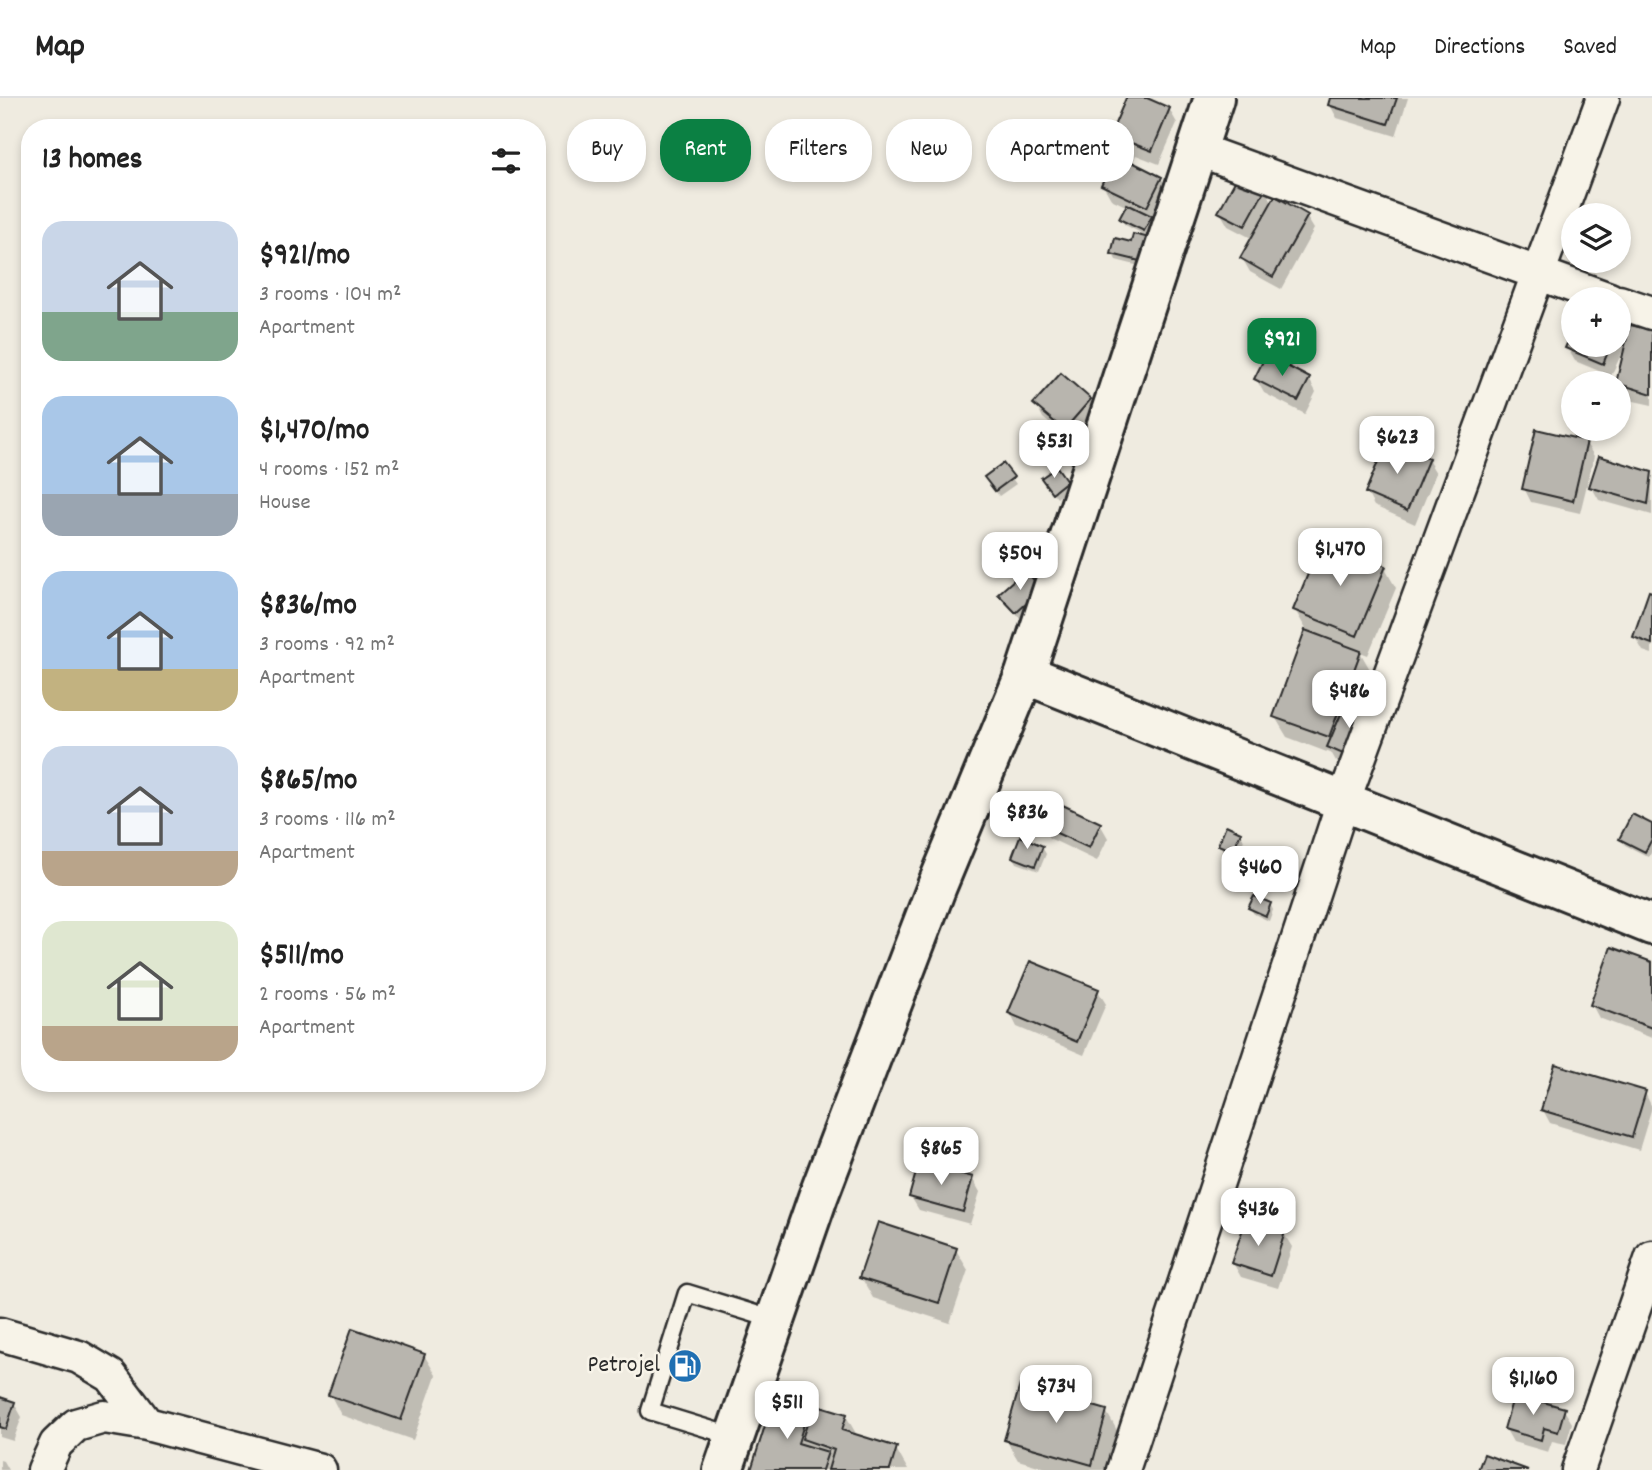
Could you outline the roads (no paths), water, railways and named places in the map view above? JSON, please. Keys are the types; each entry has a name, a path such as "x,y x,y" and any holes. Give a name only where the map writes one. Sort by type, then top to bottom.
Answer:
{"street":[{"path":"729,1453 818,1197 937,886 1025,674 1214,98"},
{"path":"1122,1470 1343,802 1603,98"},
{"path":"1196,149 1571,287"},
{"path":"1631,306 1652,313"},
{"path":"1025,674 1652,925"},
{"path":"1578,1470 1652,1257"},
{"path":"0,1334 79,1357 111,1376 147,1424"},
{"path":"44,1470 57,1444 76,1424 104,1418 147,1424 320,1470"}],"lane":[{"path":"729,1453 650,1411 687,1293 776,1320"}],"place":[{"name":"Petrojel","path":"685,1366"}]}
